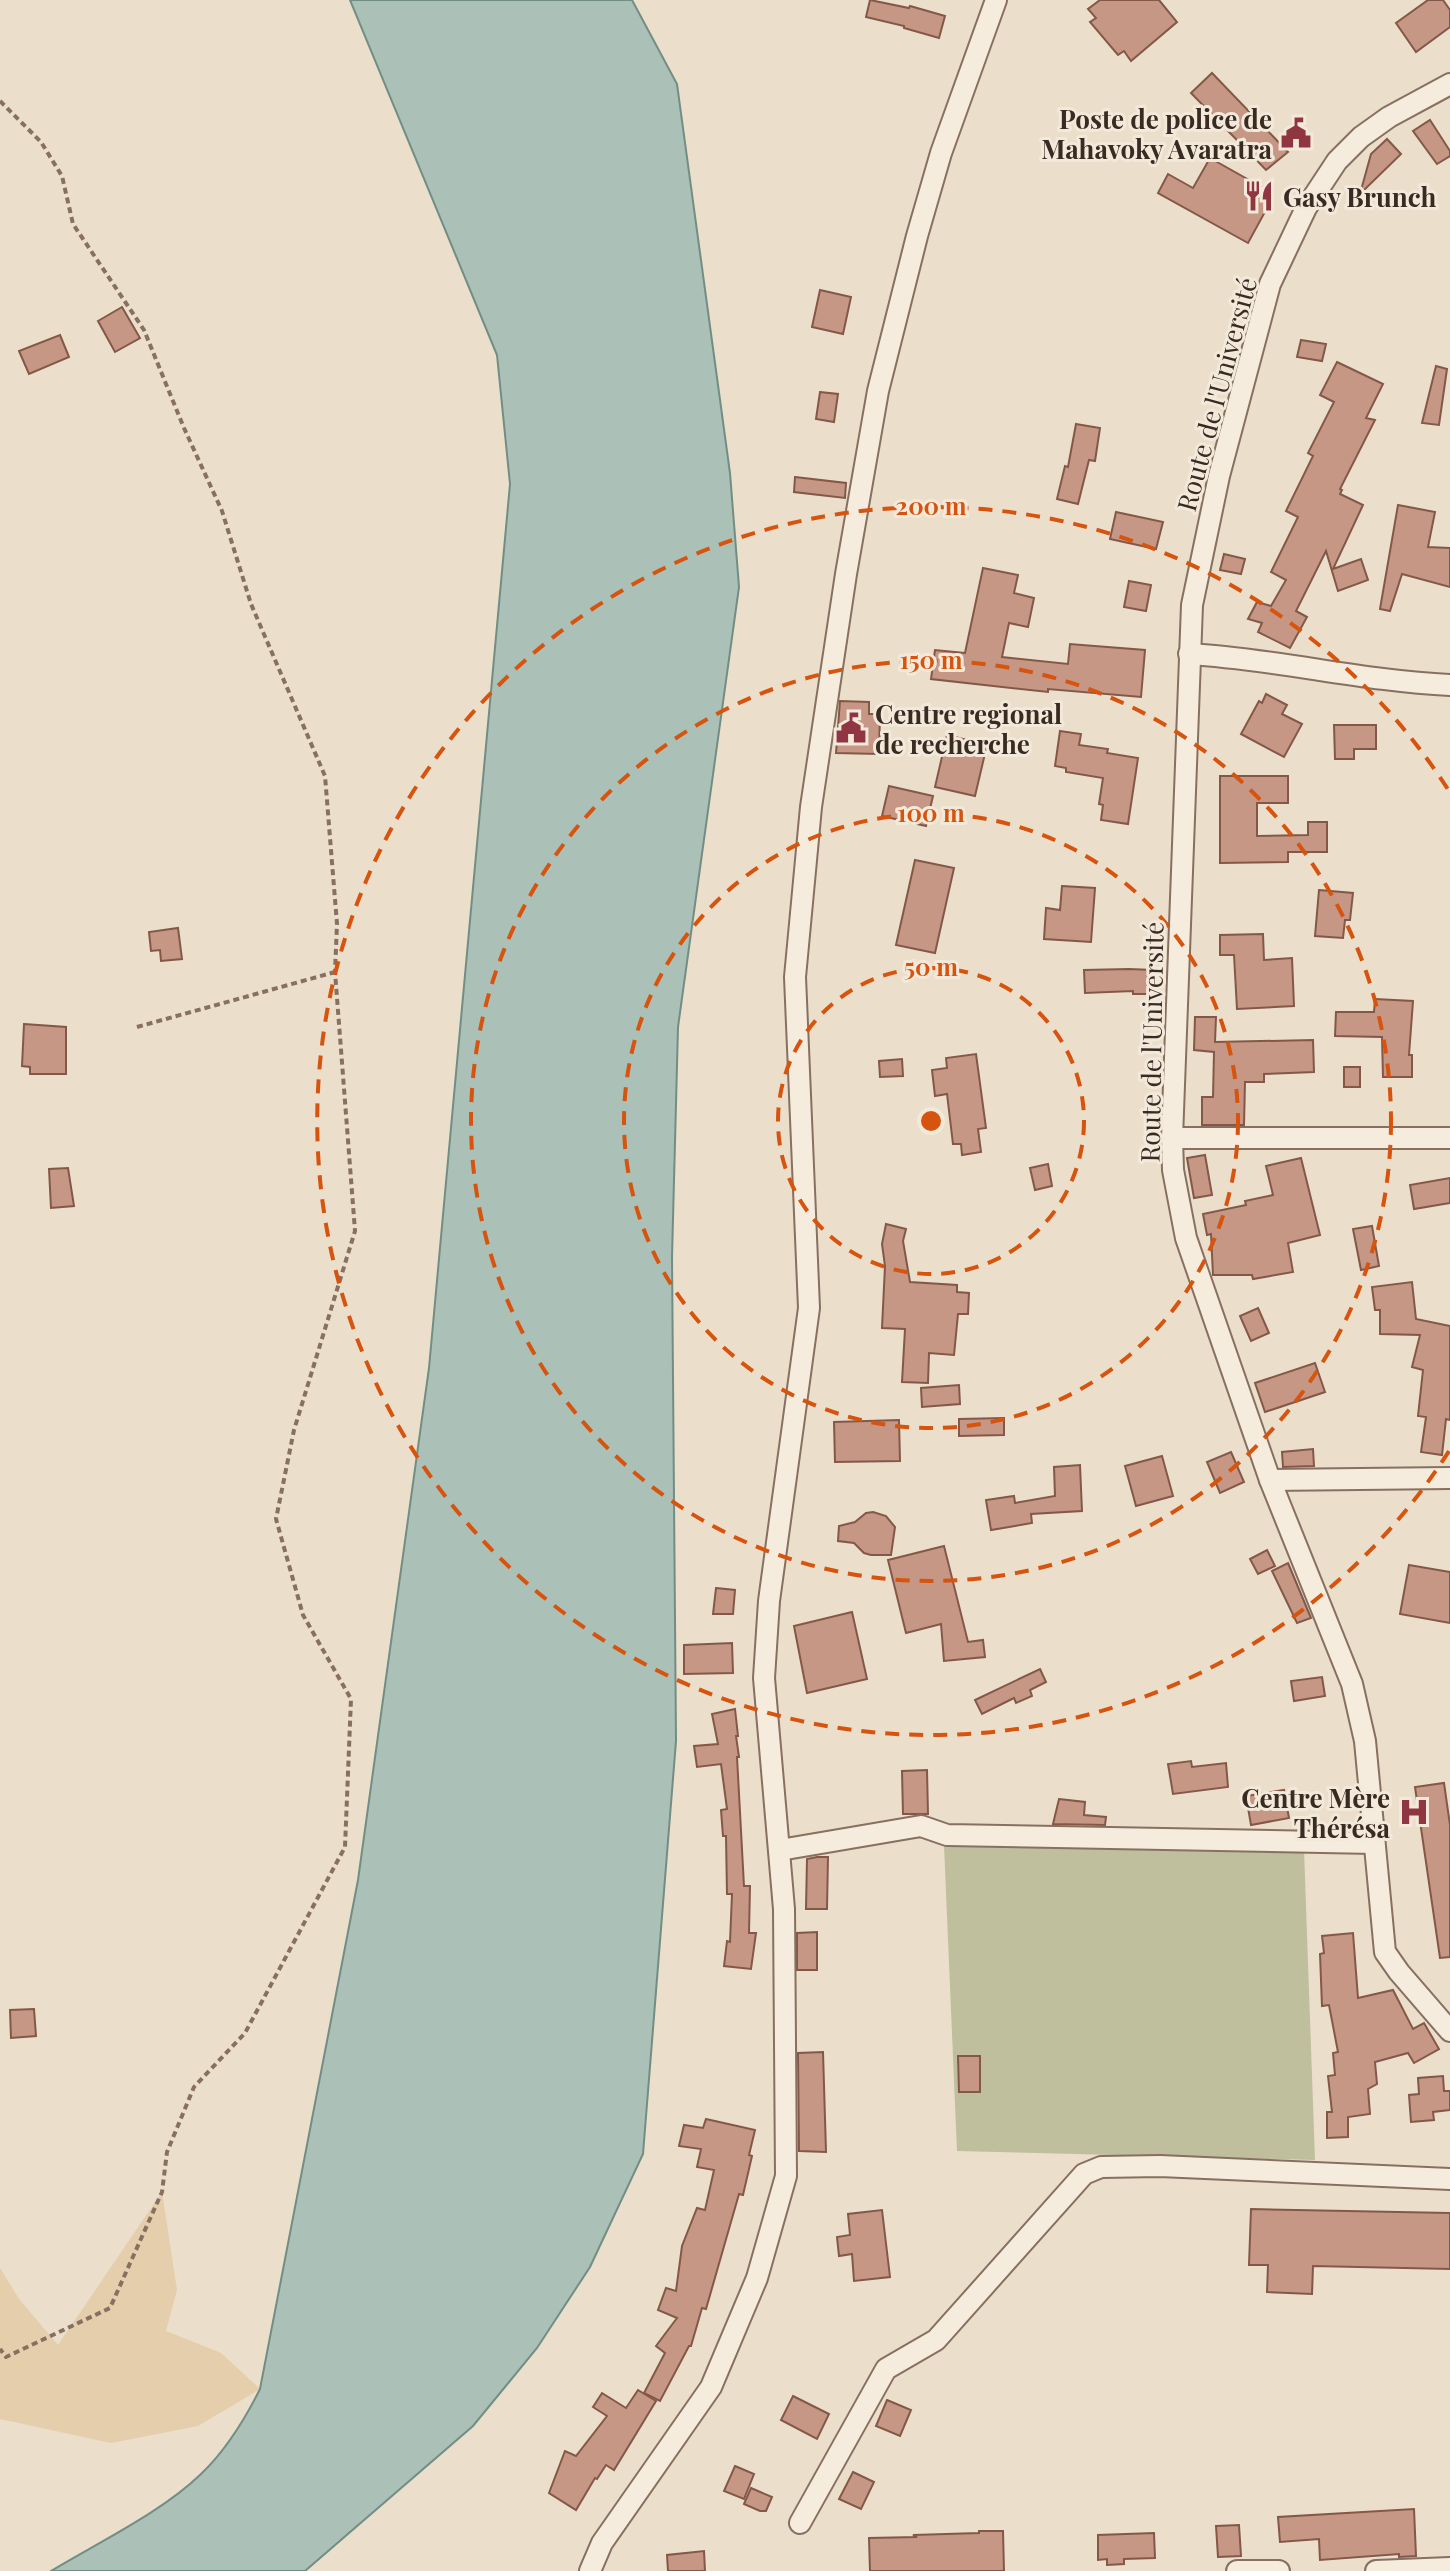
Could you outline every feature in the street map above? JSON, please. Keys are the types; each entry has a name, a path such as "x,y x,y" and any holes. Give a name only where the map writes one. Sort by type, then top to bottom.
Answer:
{"street":[{"path":"590,2571 602,2543 711,2387 757,2278 786,2176 784,1909 764,1678 769,1601 809,1308 795,977 811,807 846,574 878,391 941,153 996,0"},
{"name":"Route de l'Université","path":"1450,84 1389,117 1361,137 1337,161 1306,208 1270,284 1219,476 1192,605 1172,1138 1173,1170 1186,1238 1270,1480 1352,1684 1365,1741 1385,1952 1450,2031"},
{"path":"1189,654 1242,657 1396,683 1450,685"},
{"path":"1172,1138 1450,1138"},
{"path":"1270,1480 1450,1478"},
{"path":"780,1850 921,1826 947,1835 1374,1843"},
{"path":"800,2523 886,2369 936,2340 1084,2174 1101,2167 1160,2166 1450,2179"},
{"path":"1376,2571 1450,2568"},
{"path":"1237,2571 1279,2571"}],"path":[{"path":"0,101 41,142 62,176 73,224 144,330 222,511 251,604 325,776 337,924 335,972 355,1231 294,1430 276,1519 303,1615 351,1699 345,1847 245,2033 194,2087 167,2152 162,2192 110,2308 6,2357 0,2349"},
{"path":"137,1027 335,972"}],"sand":[{"path":"162,2192 177,2290 166,2331 221,2353 260,2389 198,2426 111,2443 0,2419 0,2268 19,2299 58,2345"}],"green space":[{"path":"944,1845 1304,1849 1315,2160 957,2151"}],"shaded area":[{"path":"350,0 632,0 677,84 730,473 739,587 678,1027 672,1257 676,1741 643,2154 590,2267 537,2348 473,2426 305,2571 51,2571 149,2514 185,2488 227,2444 260,2389 358,1880 429,1368 510,484 497,355"}],"building":[{"path":"870,0 910,6 945,16 939,38 866,17"},
{"path":"1100,0 1159,0 1177,22 1131,61 1124,51 1118,55 1090,22 1096,18 1088,9"},
{"path":"1428,0 1443,0 1450,10 1450,27 1416,52 1396,23"},
{"path":"1212,73 1288,152 1266,170 1191,93"},
{"path":"1430,120 1450,151 1450,156 1437,164 1413,131"},
{"path":"1387,139 1401,154 1360,194 1371,154"},
{"path":"1210,158 1272,193 1272,199 1248,243 1158,193 1168,174 1193,188"},
{"path":"820,290 851,297 843,334 812,327"},
{"path":"122,307 140,338 115,352 98,321"},
{"path":"60,335 69,357 29,374 19,351"},
{"path":"1301,340 1326,344 1322,361 1297,357"},
{"path":"1337,362 1383,384 1366,418 1375,420 1340,489 1340,494 1363,505 1333,569 1361,559 1368,580 1338,591 1326,551 1296,611 1307,617 1290,648 1258,632 1262,623 1248,619 1257,602 1271,606 1286,580 1271,572 1298,517 1286,511 1313,456 1308,453 1334,402 1320,395"},
{"path":"1436,366 1447,369 1439,425 1422,423"},
{"path":"820,392 838,394 834,422 816,419"},
{"path":"1076,424 1100,428 1095,461 1089,460 1078,504 1057,499 1065,466 1068,467"},
{"path":"795,477 846,483 845,498 794,492"},
{"path":"1398,505 1435,512 1428,547 1450,548 1450,587 1402,574 1390,611 1380,609"},
{"path":"1116,512 1163,522 1156,549 1110,539"},
{"path":"1224,554 1245,559 1241,574 1220,570"},
{"path":"983,568 1018,575 1014,593 1034,598 1028,627 1009,623 1002,657 1068,664 1070,644 1145,650 1141,697 1048,689 1048,692 931,679 935,650 965,653"},
{"path":"1129,581 1151,585 1146,611 1124,607"},
{"path":"1266,694 1287,705 1282,714 1302,724 1284,757 1241,734"},
{"path":"840,701 869,702 869,714 880,714 879,754 836,753"},
{"path":"1334,725 1376,725 1376,749 1354,749 1354,759 1335,759"},
{"path":"1060,731 1081,734 1079,745 1138,758 1128,824 1101,820 1103,805 1099,804 1103,778 1066,772 1066,768 1055,766"},
{"path":"947,735 987,745 975,796 935,787"},
{"path":"1220,776 1288,776 1288,803 1257,803 1257,836 1308,835 1308,822 1327,822 1327,852 1288,852 1288,862 1220,863"},
{"path":"889,786 933,796 926,826 882,816"},
{"path":"915,860 954,868 935,953 896,945"},
{"path":"1062,886 1095,888 1091,942 1044,939 1046,908 1060,910"},
{"path":"1319,890 1353,893 1350,920 1345,920 1343,938 1315,936"},
{"path":"178,928 182,959 161,961 160,950 151,951 149,932"},
{"path":"1263,934 1264,960 1292,958 1294,1006 1237,1009 1234,955 1220,955 1220,935"},
{"path":"1084,970 1153,970 1154,994 1133,994 1133,991 1085,993"},
{"path":"1375,999 1413,1001 1409,1055 1412,1055 1412,1077 1383,1077 1382,1037 1335,1036 1336,1012 1374,1012"},
{"path":"1195,1017 1216,1017 1215,1042 1313,1040 1314,1072 1264,1074 1264,1082 1245,1082 1244,1125 1202,1125 1202,1097 1213,1097 1214,1052 1194,1050"},
{"path":"24,1024 66,1027 66,1074 30,1074 30,1067 22,1066"},
{"path":"976,1054 986,1128 978,1129 981,1152 962,1155 961,1144 953,1144 947,1094 935,1096 932,1070 947,1068 946,1058"},
{"path":"902,1059 903,1076 880,1077 879,1061"},
{"path":"1344,1067 1360,1067 1360,1087 1344,1087"},
{"path":"1205,1155 1212,1195 1194,1198 1187,1158"},
{"path":"1301,1158 1320,1235 1288,1243 1293,1272 1253,1279 1252,1275 1213,1275 1211,1234 1207,1235 1203,1214 1246,1205 1245,1201 1273,1195 1266,1166"},
{"path":"1048,1164 1052,1186 1035,1190 1030,1168"},
{"path":"68,1168 74,1206 51,1208 49,1169"},
{"path":"1450,1178 1450,1203 1414,1209 1410,1185"},
{"path":"886,1224 906,1229 903,1241 910,1282 957,1285 957,1292 969,1293 968,1314 958,1314 954,1355 929,1353 928,1383 902,1382 905,1329 882,1328 885,1266 882,1244"},
{"path":"1372,1226 1379,1266 1361,1270 1353,1229"},
{"path":"1412,1282 1416,1319 1450,1326 1450,1420 1446,1419 1442,1455 1421,1452 1426,1417 1418,1416 1423,1370 1412,1367 1420,1335 1380,1334 1380,1310 1375,1310 1372,1287"},
{"path":"1258,1308 1269,1333 1251,1341 1240,1316"},
{"path":"1315,1363 1325,1392 1265,1412 1255,1383"},
{"path":"959,1385 960,1404 922,1407 921,1388"},
{"path":"1004,1418 1004,1435 959,1436 959,1419"},
{"path":"899,1420 900,1461 835,1462 834,1422"},
{"path":"1313,1449 1314,1466 1283,1467 1282,1452"},
{"path":"1231,1452 1244,1482 1220,1493 1207,1462"},
{"path":"1162,1456 1173,1496 1136,1506 1125,1466"},
{"path":"1080,1465 1082,1511 1031,1514 1032,1523 991,1530 986,1500 1014,1496 1015,1503 1055,1496 1054,1467"},
{"path":"873,1512 886,1516 895,1527 891,1555 871,1555 864,1553 854,1543 838,1541 839,1526"},
{"path":"944,1546 968,1642 983,1640 985,1657 944,1661 941,1624 906,1633 888,1560"},
{"path":"1267,1550 1275,1566 1258,1574 1250,1559"},
{"path":"1288,1563 1311,1618 1297,1623 1272,1571"},
{"path":"1409,1565 1450,1572 1450,1623 1400,1614"},
{"path":"716,1588 735,1590 733,1614 713,1614"},
{"path":"852,1612 867,1679 807,1693 794,1626"},
{"path":"732,1643 733,1673 684,1674 684,1645"},
{"path":"1040,1669 1046,1682 1030,1690 1032,1696 1016,1703 1014,1698 982,1714 975,1700"},
{"path":"1322,1677 1325,1696 1294,1701 1291,1681"},
{"path":"735,1709 744,1886 750,1886 749,1933 756,1933 751,1969 724,1966 727,1941 730,1942 732,1894 727,1894 726,1836 723,1836 721,1810 727,1809 721,1764 697,1767 694,1746 718,1744 712,1714"},
{"path":"1191,1761 1192,1767 1226,1763 1228,1787 1173,1794 1168,1764"},
{"path":"927,1770 928,1814 903,1814 902,1771"},
{"path":"1444,1783 1450,1825 1450,1957 1440,1958 1415,1787"},
{"path":"1284,1790 1289,1818 1251,1825 1246,1796"},
{"path":"1059,1799 1085,1802 1084,1815 1106,1817 1105,1825 1053,1824"},
{"path":"828,1857 827,1909 806,1909 807,1859"},
{"path":"817,1932 817,1970 797,1970 797,1933"},
{"path":"1353,1933 1358,1998 1393,1990 1413,2029 1424,2023 1439,2049 1414,2063 1408,2053 1375,2062 1377,2084 1368,2089 1370,2114 1348,2117 1348,2137 1327,2138 1327,2112 1332,2112 1328,2076 1335,2075 1333,2053 1338,2052 1329,2005 1322,2006 1322,1936"},
{"path":"34,2009 36,2036 11,2038 10,2010"},
{"path":"823,2052 826,2152 799,2151 798,2053"},
{"path":"958,2056 980,2056 980,2092 959,2092"},
{"path":"1443,2076 1444,2091 1450,2091 1450,2110 1433,2112 1434,2120 1411,2122 1409,2095 1419,2094 1418,2078"},
{"path":"706,2119 755,2130 749,2155 752,2156 743,2195 739,2194 706,2309 702,2308 691,2346 660,2401 644,2393 665,2353 656,2346 677,2318 658,2310 666,2288 676,2291 682,2246 697,2208 705,2210 714,2170 697,2167 701,2149 679,2146 684,2125 703,2128"},
{"path":"1251,2209 1450,2213 1450,2269 1313,2266 1312,2294 1267,2292 1268,2265 1249,2265"},
{"path":"882,2210 890,2277 854,2281 852,2254 839,2256 837,2237 850,2235 848,2214"},
{"path":"638,2390 656,2401 614,2470 606,2465 576,2510 549,2493 565,2451 576,2456 607,2416 593,2407 602,2393 626,2408"},
{"path":"793,2396 829,2414 817,2439 781,2420"},
{"path":"887,2400 911,2410 900,2436 876,2426"},
{"path":"735,2466 754,2474 744,2499 724,2491"},
{"path":"853,2472 874,2482 861,2509 839,2499"},
{"path":"751,2488 772,2497 766,2511 744,2504"},
{"path":"1414,2509 1416,2556 1399,2557 1399,2554 1320,2560 1319,2539 1280,2542 1278,2517"},
{"path":"1239,2525 1241,2556 1218,2557 1216,2526"},
{"path":"1003,2531 1004,2571 870,2571 869,2538"},
{"path":"1154,2533 1155,2558 1124,2559 1124,2564 1107,2565 1107,2559 1098,2560 1098,2535"},
{"path":"704,2551 705,2571 668,2571 667,2555"}],"place":[{"name":"Poste de police de Mahavoky Avaratra","path":"1296,133"},
{"name":"Gasy Brunch","path":"1259,196"},
{"name":"Centre regional de recherche","path":"851,728"},
{"name":"Centre Mère Thérésa","path":"1414,1812"}]}
